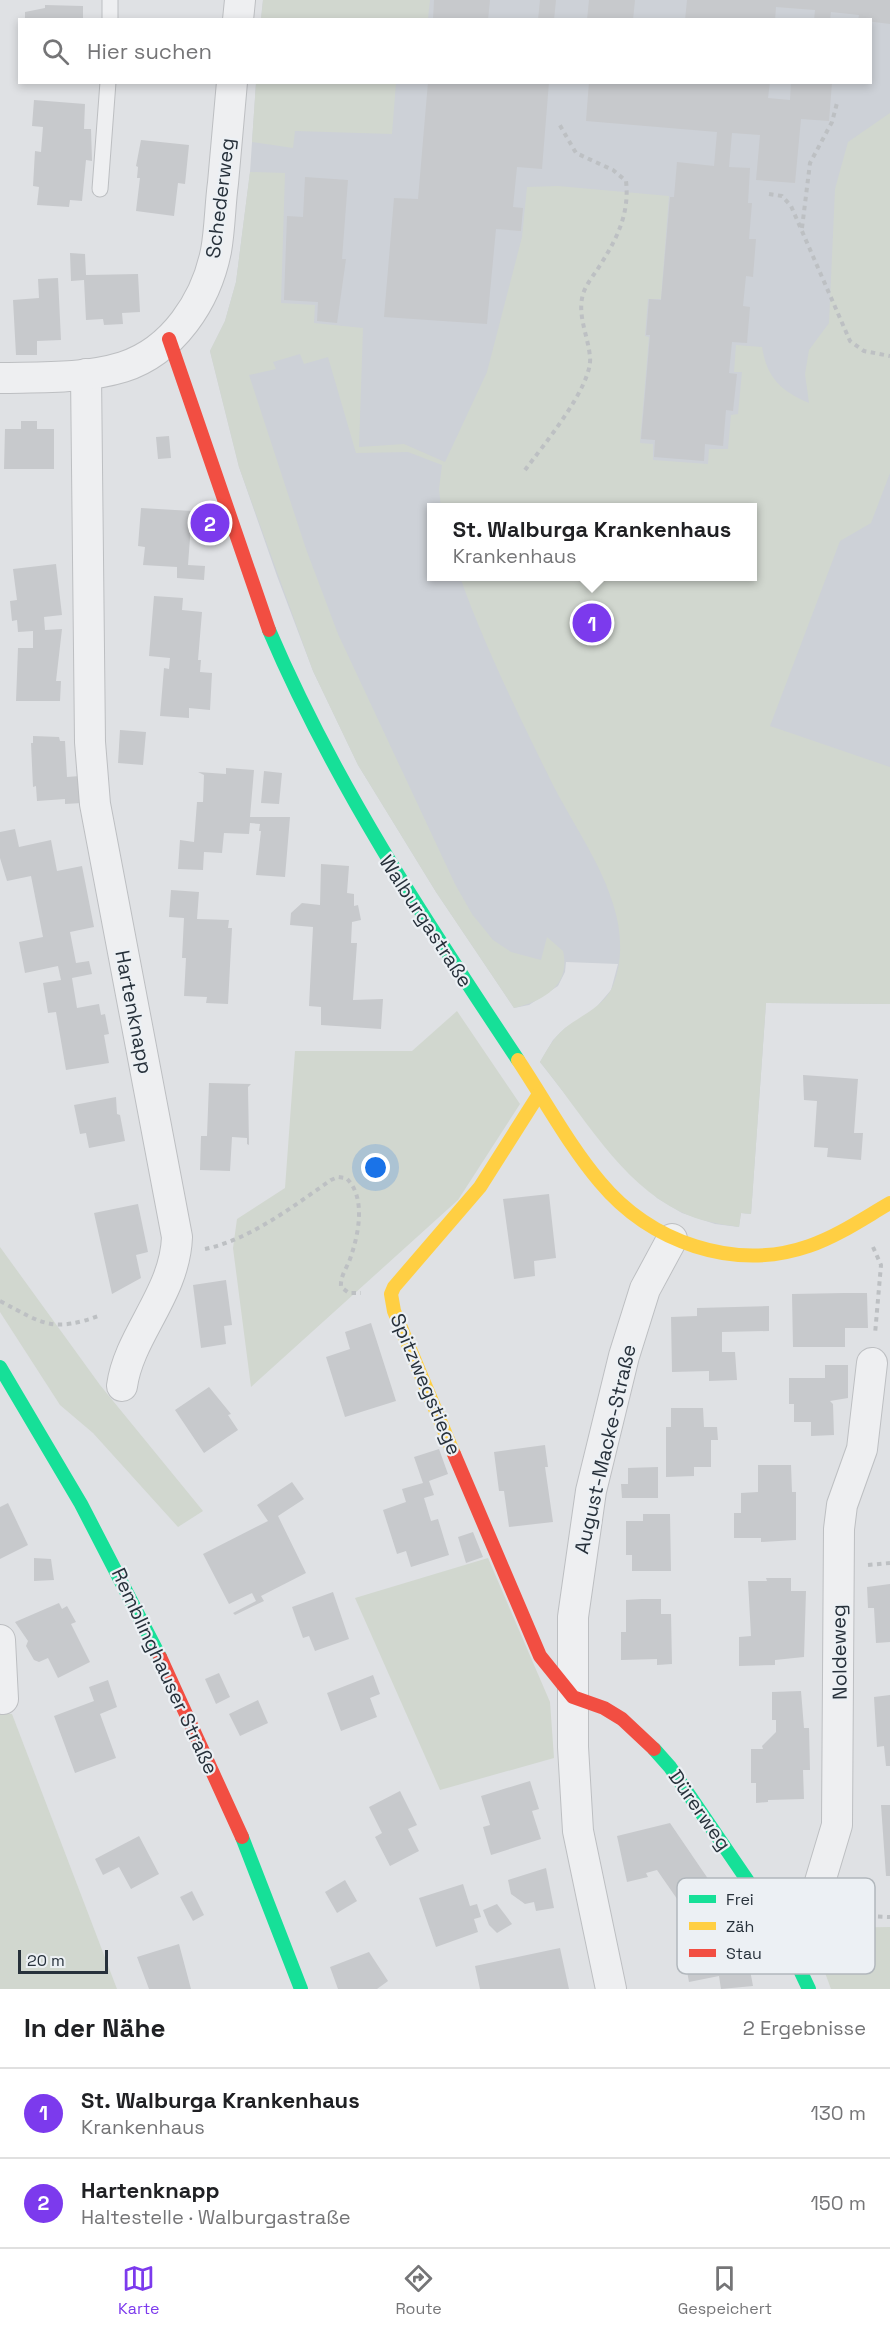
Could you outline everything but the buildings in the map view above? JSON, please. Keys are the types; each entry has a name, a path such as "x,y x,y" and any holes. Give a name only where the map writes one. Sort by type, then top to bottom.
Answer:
{"street":[{"path":"238,18 240,0"},
{"name":"Schederweg","path":"0,378 86,374 131,364 169,339 198,300 210,273 216,250 232,84"},
{"name":"Walburgastraße","path":"169,339 245,568 296,694 344,788 385,857 539,1094 584,1162 614,1200 631,1215 672,1239 716,1253 742,1257 772,1256 801,1249 829,1238 890,1203"},
{"name":"Hartenknapp","path":"86,374 90,742 95,804 177,1223 175,1256 170,1277 127,1367 122,1386"},
{"name":"Spitzwegstiege","path":"539,1094 480,1187 394,1287 391,1294 394,1311 540,1656 573,1696"},
{"name":"August-Macke-Straße","path":"611,1989 578,1831 573,1696 573,1617 591,1491 637,1311 672,1239"},
{"name":"Noldeweg","path":"821,1878 837,1825 839,1529 842,1505 862,1449 872,1363"},
{"name":"Remblinghauser Straße","path":"0,1367 48,1445 109,1554 171,1680 224,1797 287,1948 301,1989"},
{"path":"0,1640 3,1699"},
{"name":"Dürerweg","path":"573,1696 604,1708 622,1719 656,1751 746,1878"},
{"name":"Dürerweg","path":"802,1974 809,1989"}],"lane":[{"path":"110,0 110,18"},
{"path":"100,189 108,84"}],"path":[{"path":"802,229 810,163 832,122 837,104"},
{"path":"525,470 559,425 589,372 590,356 582,321 582,297 618,237 627,196 626,181 613,170 576,153 558,122"},
{"path":"769,194 785,198 802,229 850,341 864,351 890,356"},
{"path":"175,1256 230,1243 270,1221 331,1180 338,1177 346,1178 354,1188 358,1217 351,1256 342,1276 341,1287 350,1293 391,1294"},
{"path":"872,1363 881,1265"},
{"path":"0,1301 45,1324 58,1326 81,1323 101,1316"},
{"path":"867,1565 890,1563"},
{"path":"875,1916 890,1917"}],"shaded area":[{"path":"263,0 890,0 890,1004 766,1003 751,1214 741,1213 739,1227 715,1224 682,1213 657,1198 604,1144 540,1062 553,1040 565,1028 593,1011 611,990 618,964 566,962 565,972 558,986 529,1005 514,1008 436,892 358,765 313,671 239,467 210,351 225,321 236,282 250,172 256,84 872,84 872,18 261,18"},
{"path":"263,0 430,0 428,18 261,18"},
{"path":"256,84 396,84 392,134 295,131 293,148 252,142"},
{"path":"890,113 890,473 871,523 840,541 770,726 890,767 890,1004 766,1003 751,1214 741,1213 739,1227 709,1222 681,1212 639,1184 603,1145 540,1062 550,1044 560,1033 608,995 616,978 620,958 619,927 602,874 551,781 514,706 462,581 757,581 757,503 441,503 439,489 442,465 408,452 356,453 328,357 304,364 300,354 273,362 276,369 249,375 306,549 338,634 455,884 472,914 493,940 511,952 541,960 547,937 563,951 563,973 553,990 535,1001 514,1008 436,892 358,765 313,671 239,467 210,351 225,321 236,282 250,172 285,173 281,303 315,305 314,323 363,328 359,447 404,444 445,462 487,372 522,237 527,187 558,186 669,196 661,299 648,299 645,336 649,337 640,443 653,444 653,460 708,464 709,449 728,449 731,415 738,414 742,372 734,372 736,345 762,347 764,358 777,382 791,394 809,403 805,374 809,350 829,323 835,189 848,142"},
{"path":"457,1011 520,1104 458,1200 251,1387 233,1248 237,1219 285,1188 295,1051 412,1051"},
{"path":"0,1247 100,1385 203,1511 178,1527 93,1433 60,1405 0,1312"},
{"path":"488,1558 550,1702 554,1758 440,1790 355,1598"},
{"path":"0,1714 12,1714 117,1989 0,1989"},
{"path":"875,1927 890,1927 890,1989 831,1989 825,1974 875,1974"}],"traffic: fast":[{"path":"269,630 323,743 383,851 518,1060"},
{"path":"0,1367 81,1504 160,1657"},
{"path":"654,1749 670,1767 746,1878"},
{"path":"242,1837 301,1989"},
{"path":"802,1974 809,1989"}],"traffic: slow":[{"path":"518,1060 568,1138 600,1182 620,1203 643,1221 695,1246 723,1253 752,1255 781,1253 809,1246 830,1237 890,1203"},
{"path":"454,1454 394,1311 391,1294 394,1287 480,1187 539,1094"}],"traffic: jam":[{"path":"169,339 269,630"},
{"path":"454,1454 540,1656 573,1697 604,1708 622,1719 654,1749"},
{"path":"160,1657 242,1837"}],"place":[{"name":"Hartenknapp","path":"210,523"},
{"name":"St. Walburga Krankenhaus","path":"592,623"}]}
